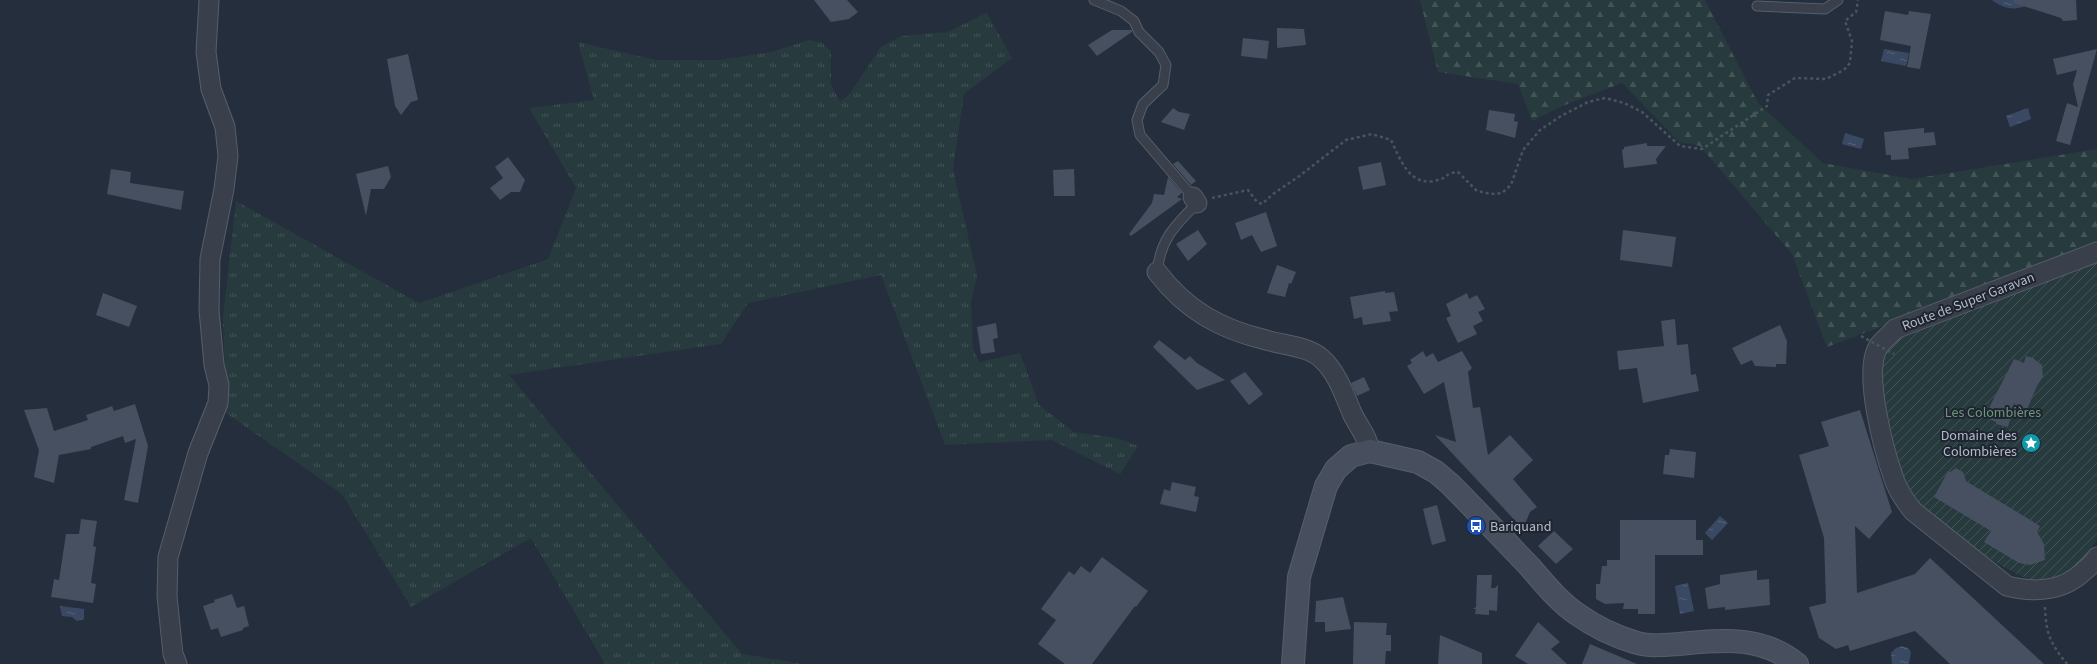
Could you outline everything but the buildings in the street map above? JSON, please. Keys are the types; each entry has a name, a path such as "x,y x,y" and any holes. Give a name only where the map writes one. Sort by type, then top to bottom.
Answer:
{"street":[{"path":"177,664 174,654 167,596 168,557 198,453 218,402 219,385 214,365 209,310 210,259 224,189 228,156 225,127 211,89 206,52 209,0"},
{"name":"Route de Super Garavan","path":"2097,252 1895,329 1878,347 1873,366 1874,396 1894,479 1902,497 1912,511 2007,586 2023,590 2054,589 2079,576 2097,557"},
{"path":"1157,272 1172,291 1200,314 1234,331 1301,348 1319,356 1330,368 1336,378 1358,425 1369,442 1370,451"},
{"path":"1293,664 1299,577 1326,486 1336,469 1351,456 1370,451 1393,455 1418,462 1436,472 1450,484 1562,601 1576,614 1606,632 1635,643 1658,646 1718,640 1742,641 1766,646 1797,664"}],"lane":[{"path":"1094,0 1121,11 1134,21 1139,32 1159,52 1166,65 1163,85 1143,104 1137,120 1138,127 1140,135 1195,200 1172,229 1160,252 1157,272"},
{"path":"1757,6 1825,9 1838,0"}],"path":[{"path":"1215,197 1248,190 1257,202 1262,204 1273,194 1298,177 1346,140 1372,134 1391,140 1403,166 1413,178 1422,181 1439,180 1448,173 1458,172 1477,191 1491,194 1502,193 1511,185 1523,150 1540,130 1588,102 1605,98 1624,103 1642,112 1680,146 1702,149 1767,106 1768,95 1795,78 1826,79 1837,75 1850,63 1852,41 1845,21 1856,12 1858,0"},
{"path":"1861,336 1894,354"},
{"path":"2054,589 2055,596 2045,598 2046,623 2053,647 2067,664"}],"green space":[{"path":"1420,0 1705,0 1758,103 1823,163 1912,179 2097,149 2097,246 1827,347 1792,254 1700,146 1679,142 1622,83 1565,105 1532,121 1518,84 1438,72"},
{"path":"987,13 1012,58 964,94 953,169 977,276 971,302 973,348 979,362 1020,353 1039,405 1074,432 1117,438 1138,446 1120,474 1052,440 945,445 881,275 748,303 721,344 509,375 742,654 804,664 605,664 531,538 411,607 342,494 226,413 223,317 236,201 419,303 548,259 576,188 529,108 594,100 578,42 656,60 720,60 771,52 809,40 821,42 831,51 831,84 840,102 850,93 881,47 901,36 947,32"},
{"name":"Les Colombières","path":"2097,262 2097,540 2083,559 2072,569 2066,573 2044,581 2038,581 2008,569 1967,543 1929,513 1915,499 1907,488 1903,479 1888,426 1881,387 1879,364 1887,348 1900,335"}],"water":[{"path":"1992,0 2025,0 2026,6 2021,8 2008,8"},
{"path":"1884,49 1909,53 1906,66 1881,61"},
{"path":"2028,108 2031,119 2010,127 2006,116"},
{"path":"1845,133 1864,139 1861,149 1842,144"},
{"path":"1720,516 1728,523 1712,540 1705,533"},
{"path":"1688,583 1694,611 1680,614 1675,586"},
{"path":"60,606 84,609 84,619 77,621 72,617 62,616"},
{"path":"1902,646 1908,648 1911,652 1909,664 1892,664 1891,653 1896,648"}],"place":[{"name":"Domaine des Colombières","path":"2031,443"},
{"name":"Bariquand","path":"1476,526"}]}
